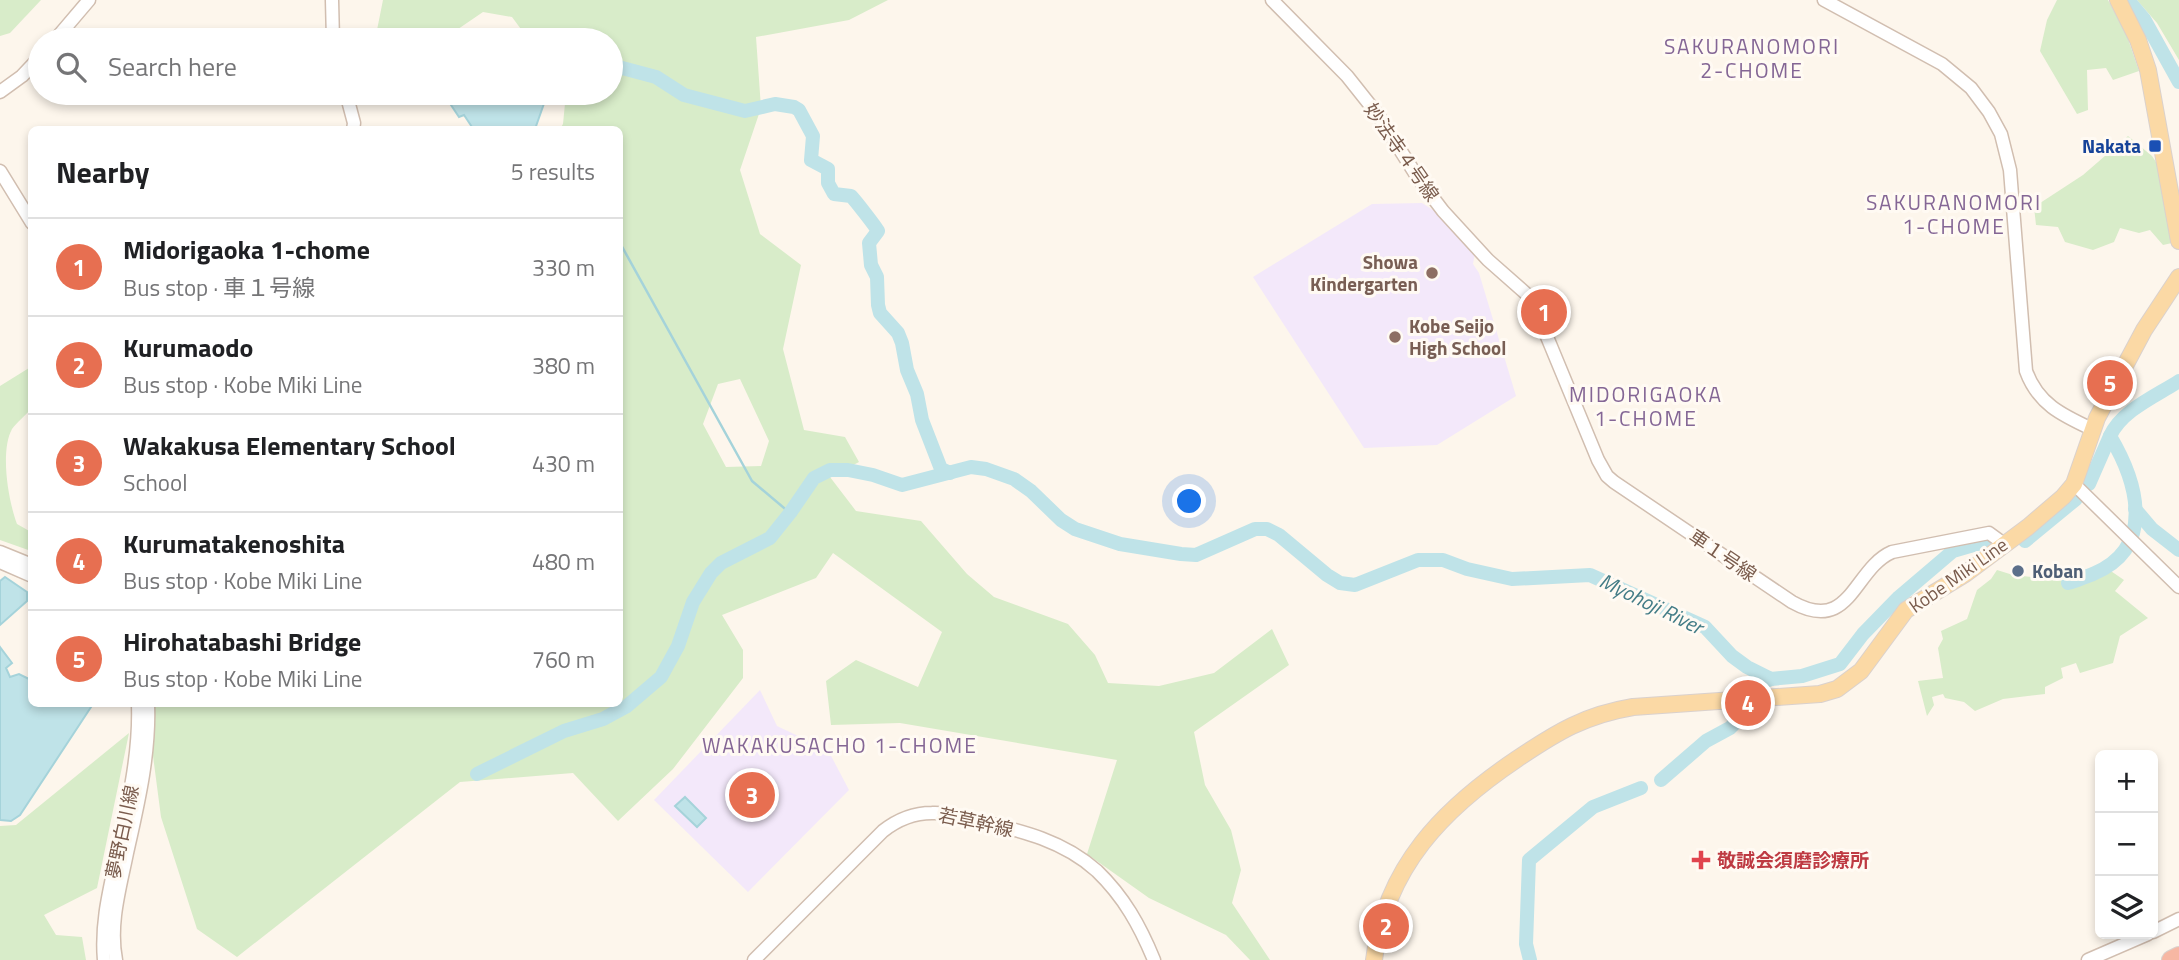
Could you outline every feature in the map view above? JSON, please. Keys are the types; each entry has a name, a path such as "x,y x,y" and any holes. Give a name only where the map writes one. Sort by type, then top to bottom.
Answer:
{"highway":[{"path":"2171,960 2179,956"}],"main road":[{"path":"2118,0 2138,40 2148,70 2179,241"},
{"name":"Kobe Miki Line","path":"1374,960 1387,908 1401,875 1423,839 1473,790 1569,726 1603,712 1633,707 1820,694 1837,689 1861,671 1906,610 1965,574 2063,497 2074,484 2092,429 2144,330 2179,277"}],"street":[{"path":"65,28 89,0"},
{"path":"332,0 333,28"},
{"name":"妙法寺４号線","path":"1272,0 1347,76 1443,211 1476,249 1527,293 1534,303"},
{"path":"1824,0 1942,64 1971,88 1989,112 2001,134 2010,170 2026,371 2032,387 2049,407 2092,429"},
{"path":"0,92 28,70"},
{"path":"349,105 354,126"},
{"path":"0,172 28,217"},
{"name":"車１号線","path":"1534,303 1578,413 1608,476 1802,607 1816,611 1833,607 1854,593 1878,559 1892,552 1989,533 2011,539"},
{"path":"2074,484 2179,587"},
{"path":"0,552 28,563"},
{"path":"0,562 28,574"},
{"name":"夢野白川線","path":"104,960 102,941 105,914 135,766 138,707"},
{"name":"夢野白川線","path":"116,960 115,914 148,745 148,707"},
{"name":"若草幹線","path":"754,960 883,831 906,817 934,813 958,816 1031,834 1076,855 1095,869 1121,897 1138,922 1154,960"},
{"path":"2158,930 2179,919"},
{"path":"2088,960 2137,939"}],"shaded area":[{"name":"Kobe Seijo High School","path":"1422,203 1436,212 1475,253 1473,264 1479,273 1516,396 1437,445 1364,448 1253,277 1372,204"},
{"path":"760,690 777,726 828,750 849,790 748,892 654,800"}],"green space":[{"path":"0,0 41,0 10,33 0,36"},
{"path":"383,0 888,0 849,20 756,37 761,108 740,170 760,234 801,265 783,349 804,430 845,437 859,462 830,477 856,511 921,521 967,574 994,597 1068,624 1095,655 1108,683 1159,686 1214,673 1272,629 1289,665 1194,732 1205,785 1231,830 1241,870 1232,903 1270,960 1250,960 1226,935 1149,898 1087,854 1117,760 900,723 831,725 826,681 856,660 918,687 942,632 833,553 816,578 722,615 743,650 743,678 673,769 618,821 573,773 460,782 237,957 197,929 161,817 150,733 151,707 623,707 623,126 562,126 565,105 623,105 623,28 520,28 512,17 483,12 460,28 377,28","holes":["740,379 769,441 761,466 726,467 703,424 718,384"]},
{"path":"2057,0 2108,0 2127,36 2139,71 2113,80 2106,68 2087,70 2088,110 2077,114 2040,51 2047,20"},
{"path":"2137,0 2179,0 2179,60 2157,23"},
{"path":"2128,136 2152,156 2158,165 2172,243 2163,245 2150,230 2139,233 2120,228 2114,242 2093,250 2065,242 2058,227 2036,225 2034,207 2083,175"},
{"path":"28,369 28,412 12,429 8,438 6,462 8,489 14,514 17,524 28,530 28,550 0,540 0,386"},
{"path":"2102,565 2124,580 2115,591 2148,618 2120,636 2113,663 2080,673 2076,663 2061,668 2063,678 2045,687 2045,694 2003,699 1975,711 1964,702 1945,698 1943,694 1932,697 1934,705 1927,716 1918,681 1943,678 1938,648 1943,639 1941,631 1967,619 1977,590 1991,579 1997,570 2013,575 2072,581"},
{"path":"129,733 97,888 44,915 56,935 82,937 86,960 0,960 0,826 16,825"}],"water":[{"path":"451,105 543,105 536,126 471,126 464,115 459,117"},
{"path":"5,577 27,592 27,601 0,625 0,581"},
{"path":"0,647 12,663 6,668 10,677 19,674 28,678 28,707 91,707 20,815 11,821 0,820"},
{"path":"685,797 706,818 697,827 675,806"}],"waterway":[{"name":"Myohoji River","path":"2128,0 2144,19 2179,82"},
{"path":"623,68 656,77 684,95 745,111 775,104 799,110 813,136 811,160 828,169 828,183 834,194 851,196 878,231 869,243 871,265 877,277 880,313 898,333 922,420 941,469 950,473"},
{"path":"623,248 752,481 790,513"},
{"name":"Myohoji River","path":"2068,583 2113,563 2126,548 2133,531 2136,513 2134,493 2120,454 2110,436 2131,411 2179,381"},
{"path":"2089,484 2110,436"},
{"name":"Myohoji River","path":"477,774 564,731 603,719 627,706 661,677 678,646 693,602 711,573 721,563 770,538 814,478 830,470 873,475 902,485 971,467 986,469 1014,479 1075,529 1120,544 1181,554 1196,555 1255,529 1267,529 1279,535 1340,583 1355,585 1418,560 1443,560 1467,569 1512,579 1590,575 1705,627 1732,656 1771,679 1802,676 1840,664 1863,634 1899,597 1953,551 1984,542"},
{"path":"2025,541 2076,499"},
{"path":"2135,509 2152,529 2179,550"},
{"path":"1754,686 1771,679"},
{"path":"1661,780 1706,741 1730,728 1748,710"},
{"path":"1530,960 1526,944 1529,860 1593,807 1641,788"}],"place":[{"name":"Nakata","path":"2155,146"},
{"name":"Showa Kindergarten","path":"1432,273"},
{"name":"Midorigaoka 1-chome","path":"1544,312"},
{"name":"Kobe Seijo High School","path":"1395,337"},
{"name":"Hirohatabashi Bridge","path":"2110,383"},
{"name":"Koban","path":"2018,571"},
{"name":"Kurumatakenoshita","path":"1748,703"},
{"name":"Wakakusa Elementary School","path":"752,795"},
{"name":"敬誠会須磨診療所","path":"1701,860"},
{"name":"Kurumaodo","path":"1386,926"}],"district":[{"name":"SAKURANOMORI 2-CHOME","path":"1752,59"},
{"name":"SAKURANOMORI 1-CHOME","path":"1954,215"},
{"name":"MIDORIGAOKA 1-CHOME","path":"1646,407"},
{"name":"WAKAKUSACHO 1-CHOME","path":"840,746"}]}
